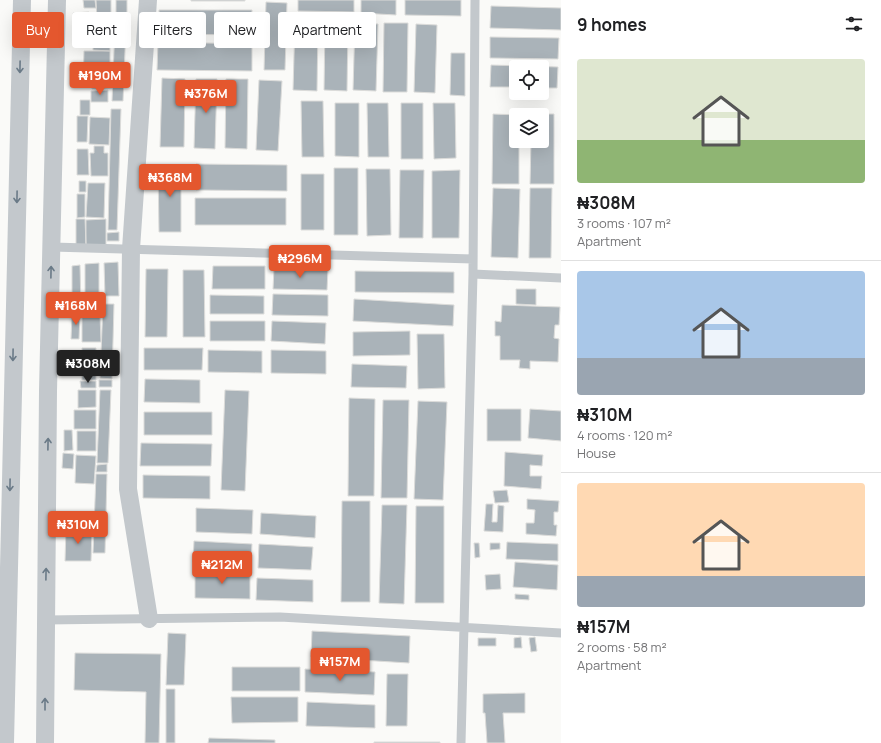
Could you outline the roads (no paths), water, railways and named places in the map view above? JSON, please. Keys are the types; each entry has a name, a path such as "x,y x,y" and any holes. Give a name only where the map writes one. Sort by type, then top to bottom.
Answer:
{"street":[{"path":"5,743 7,325 22,0"},
{"path":"45,743 57,0"},
{"path":"148,0 131,249 128,489 149,619"}],"lane":[{"path":"461,743 473,274 475,0"},
{"path":"52,247 473,259"},
{"path":"473,274 561,278"},
{"path":"46,620 280,617 561,633"}]}
